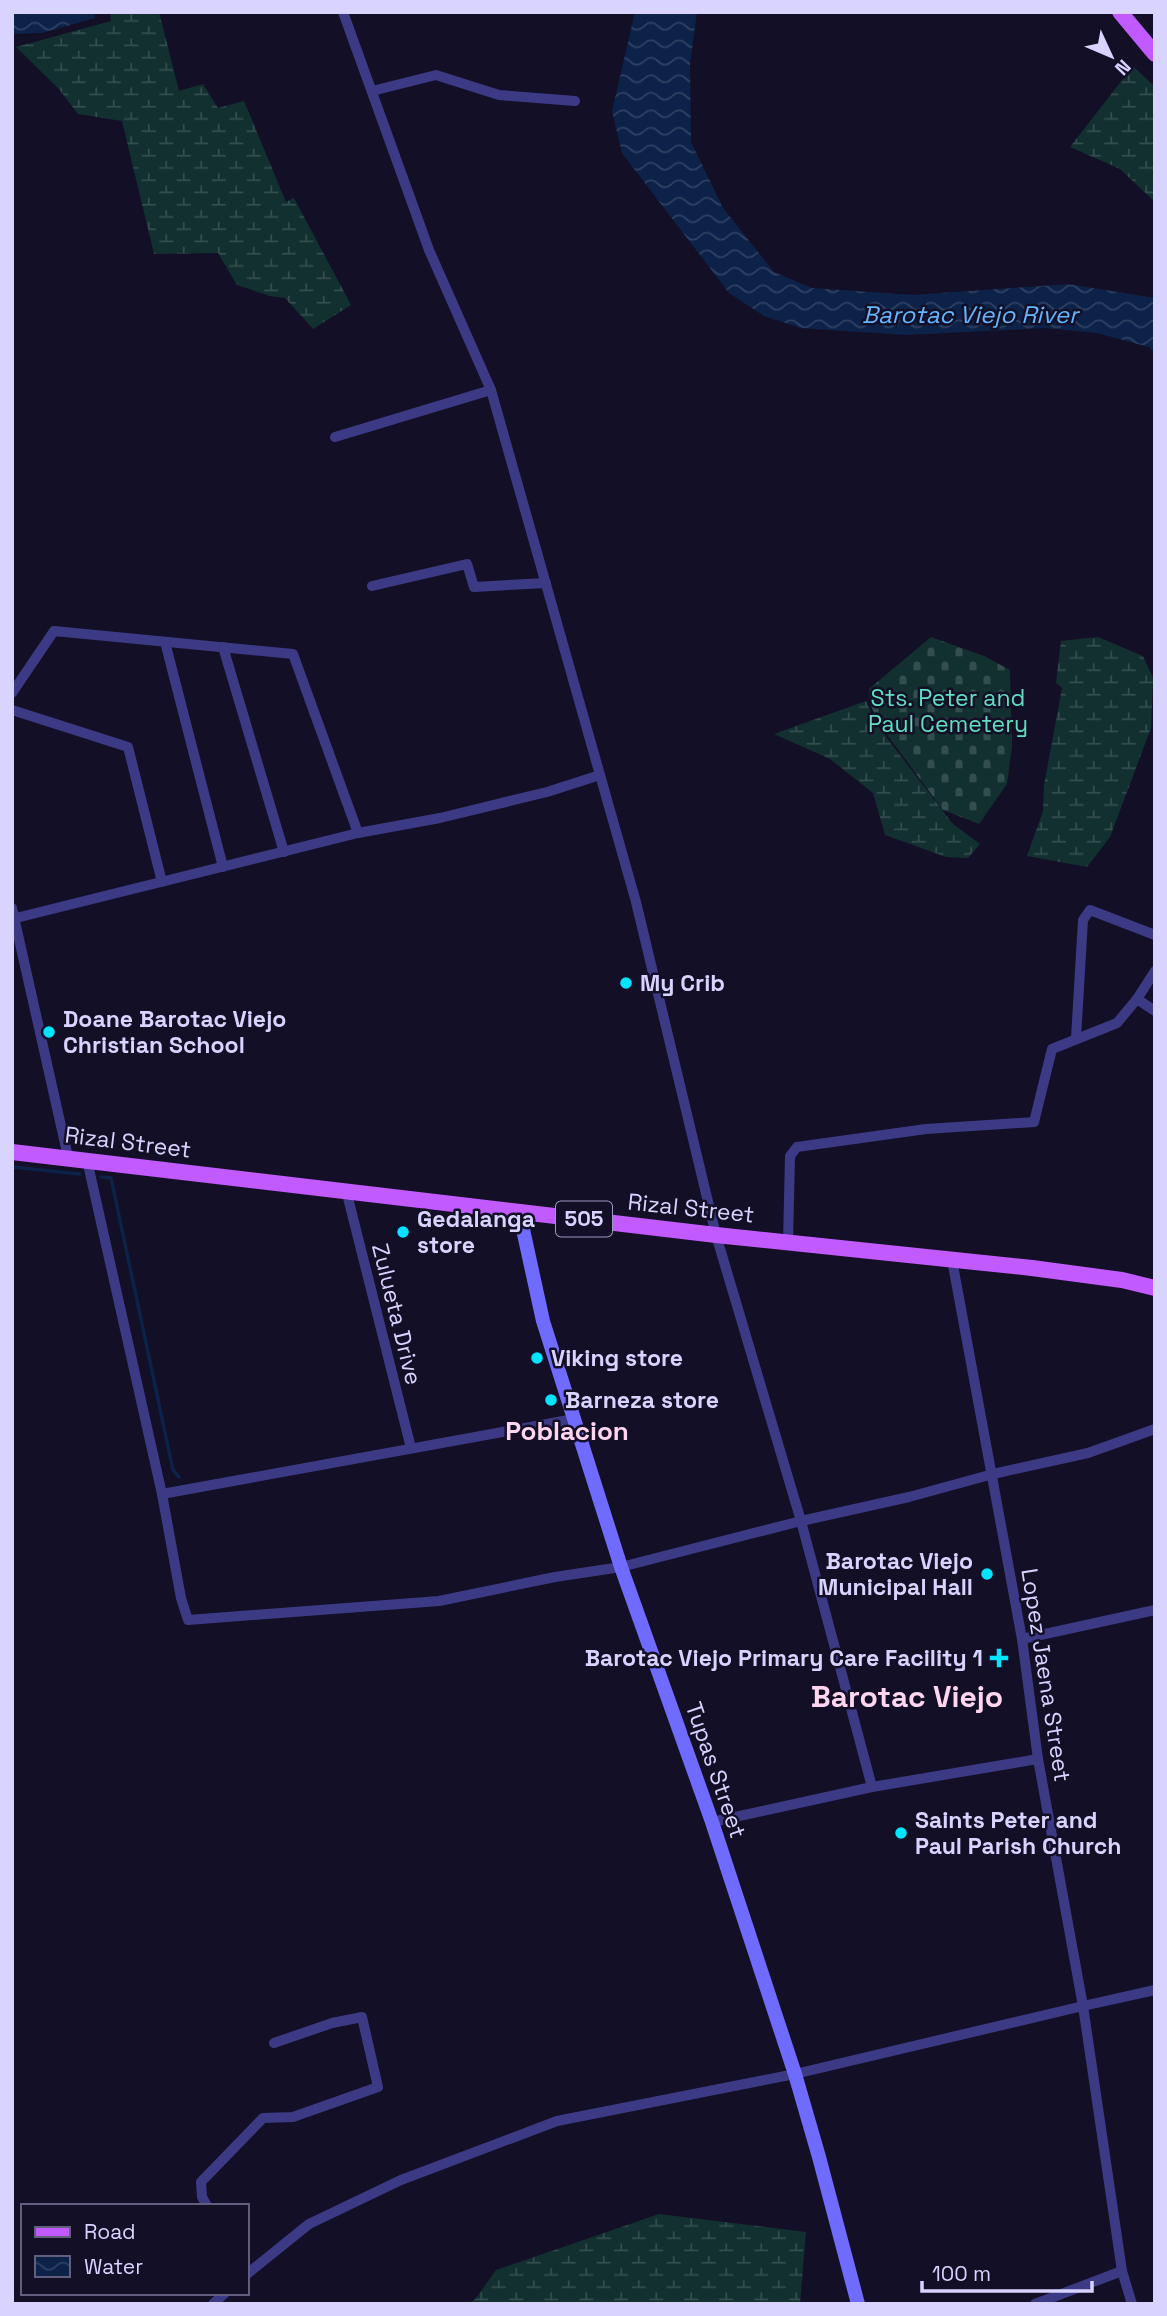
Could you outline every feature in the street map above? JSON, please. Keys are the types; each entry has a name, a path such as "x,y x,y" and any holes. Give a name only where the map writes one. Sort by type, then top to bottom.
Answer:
{"main road":[{"path":"1120,12 1155,54"},
{"name":"Rizal Street","path":"12,1152 1122,1280 1155,1288"}],"street":[{"path":"343,12 429,250 491,390 636,902 716,1235 801,1521 872,1787"},
{"path":"372,91 436,75 499,95 575,101"},
{"path":"335,437 491,390"},
{"path":"372,586 467,564 474,587 546,583"},
{"path":"12,693 54,631 293,654 358,833"},
{"path":"165,642 223,867"},
{"path":"223,647 284,852"},
{"path":"12,710 128,747 162,882"},
{"path":"68,1157 13,915 162,882 358,833 440,818 547,792 600,775"},
{"path":"1076,1038 1083,920 1090,910 1155,935"},
{"path":"788,1242 790,1156 797,1147 926,1129 1034,1122 1052,1049 1116,1023 1137,999 1155,971"},
{"path":"1137,999 1155,1011"},
{"path":"87,1160 162,1494 181,1598 188,1620 439,1601 555,1577 621,1567 993,1474 1088,1453 1155,1429"},
{"name":"Zulueta Drive","path":"346,1190 411,1448"},
{"name":"Tupas Street","path":"519,1211 542,1321 621,1567 712,1822 795,2074 858,2304"},
{"name":"Lopez Jaena Street","path":"952,1260 1022,1639 1038,1759 1083,2006 1122,2271 1132,2304"},
{"path":"162,1494 574,1419"},
{"path":"1022,1639 1155,1610"},
{"path":"712,1822 872,1787 1038,1759"},
{"path":"248,2272 309,2224 401,2180 557,2121 795,2074 1155,1990"},
{"path":"206,2204 202,2197 201,2182 263,2118 293,2117 378,2087 362,2017 332,2023 274,2043"},
{"path":"1035,2304 1122,2271"}],"green space":[{"path":"110,12 159,12 179,91 203,84 218,108 244,101 286,202 294,198 351,305 313,329 285,298 237,285 218,253 154,254 122,121 78,114 58,88 16,47 111,21"},
{"path":"1133,66 1155,87 1155,202 1120,169 1070,147"},
{"name":"Sts. Peter and Paul Cemetery","path":"931,637 984,656 1010,670 1012,747 1007,784 979,824 943,810 879,724 870,704 869,689"},
{"path":"1098,637 1143,656 1153,678 1151,728 1110,837 1087,867 1027,856 1043,811 1044,785 1062,688 1056,683 1061,641"},
{"path":"866,701 877,725 953,824 980,844 968,858 946,857 885,835 873,793 830,759 774,734"},
{"path":"659,2214 806,2232 800,2304 469,2304 496,2270"}],"water":[{"path":"12,12 94,12 95,18 42,33 12,34"},
{"name":"Barotac Viejo River","path":"635,12 697,12 690,64 691,142 723,208 774,272 812,288 913,295 1068,284 1155,298 1155,353 1149,347 1097,333 1046,328 905,335 801,328 764,316 729,293 622,153 612,111"}],"waterway":[{"path":"12,1167 80,1174"},
{"path":"101,1177 111,1178 173,1470 179,1477"}],"place":[{"name":"My Crib","path":"626,983"},
{"name":"Doane Barotac Viejo Christian School","path":"49,1032"},
{"name":"Gedalanga store","path":"403,1232"},
{"name":"Viking store","path":"537,1358"},
{"name":"Barneza store","path":"551,1400"},
{"name":"Barotac Viejo Municipal Hall","path":"987,1574"},
{"name":"Barotac Viejo Primary Care Facility 1","path":"999,1658"},
{"name":"Saints Peter and Paul Parish Church","path":"901,1833"}],"district":[{"name":"Poblacion","path":"567,1431"},
{"name":"Barotac Viejo","path":"907,1697"}]}
